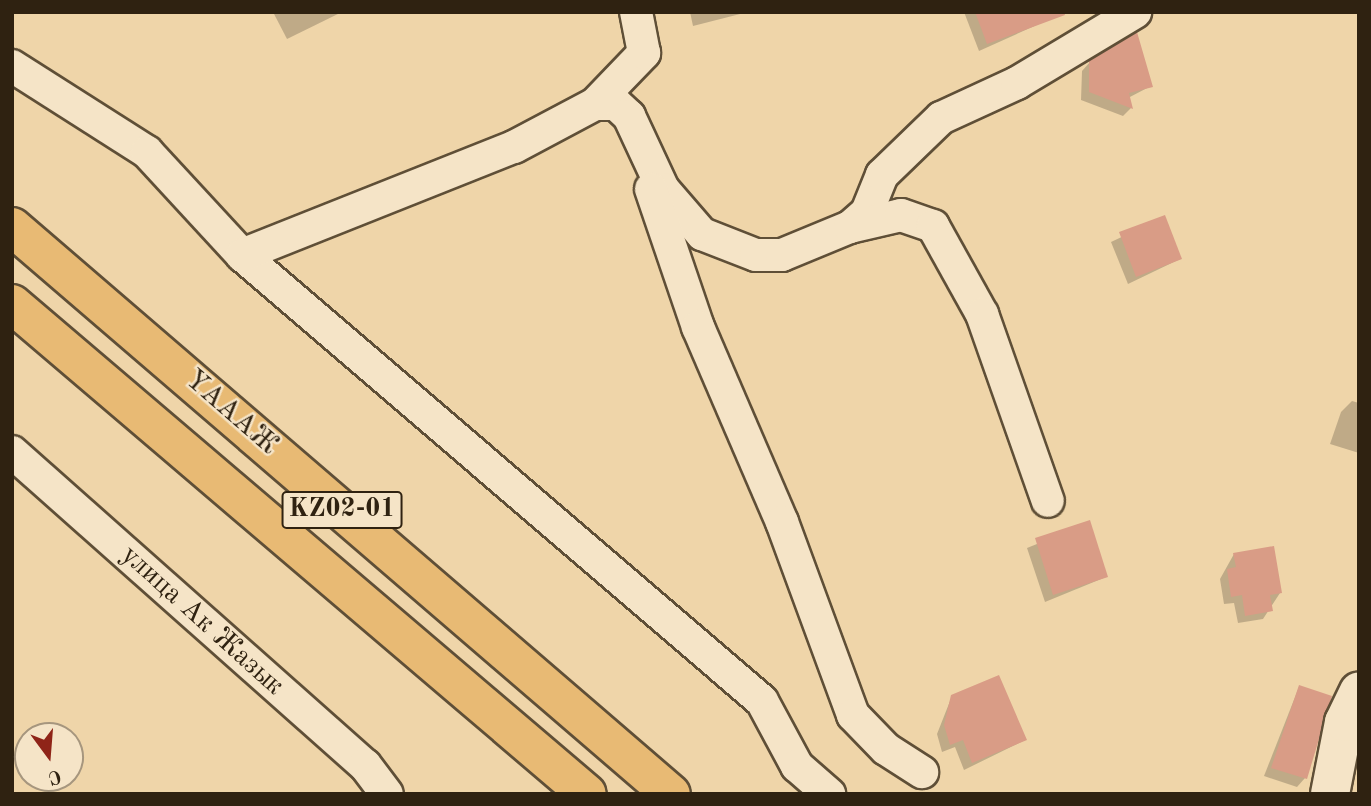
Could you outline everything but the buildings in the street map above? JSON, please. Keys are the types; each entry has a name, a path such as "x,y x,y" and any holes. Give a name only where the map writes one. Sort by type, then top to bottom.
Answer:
{"highway":[{"name":"ҮАААЖ","path":"12,227 671,794"},
{"name":"ҮАААЖ","path":"12,304 587,794"}],"street":[{"path":"242,255 514,146 595,104 644,52 636,12"},
{"path":"850,227 866,212 882,175 941,118 1017,83 1135,12"},
{"path":"12,66 147,152 242,255 762,701 797,766 829,794"},
{"path":"595,104 617,104 646,150 680,214 702,234 733,247 782,255 850,227 901,215 933,226 982,314 1048,501"},
{"path":"646,150 650,188 698,327 782,522 833,671 853,715 886,749 922,772"},
{"name":"улица Ак Жазык","path":"12,452 365,765 387,794"},
{"path":"1330,794 1344,722 1359,691"}]}
